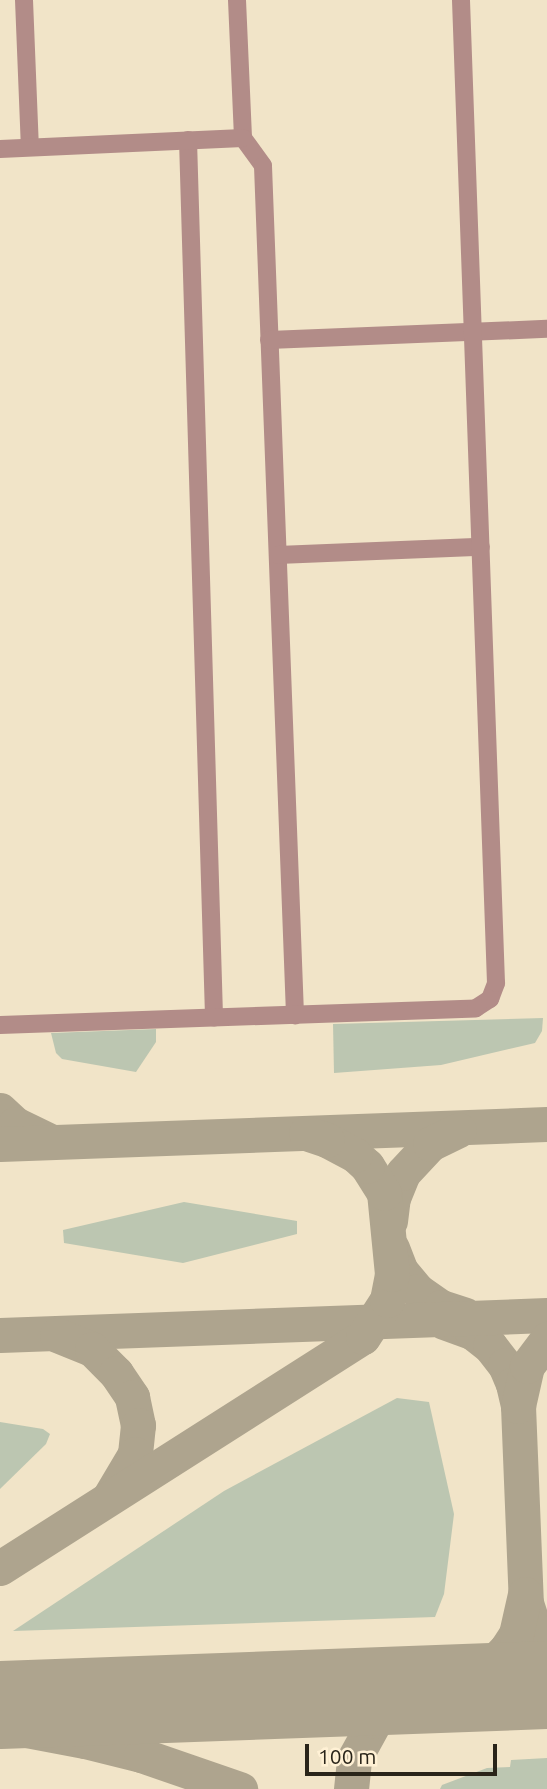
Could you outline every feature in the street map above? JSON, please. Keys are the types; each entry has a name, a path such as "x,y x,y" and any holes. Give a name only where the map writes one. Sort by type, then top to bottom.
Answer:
{"lane":[{"path":"24,0 30,147"},
{"path":"237,0 243,138 263,166 295,1016"},
{"path":"0,1025 477,1008 491,999 496,982 461,0"},
{"path":"0,149 243,138"},
{"path":"188,140 214,1018"},
{"path":"269,340 547,329"},
{"path":"278,555 481,547"}],"green space":[{"path":"543,1018 542,1031 535,1043 441,1065 334,1073 333,1024"},
{"path":"156,1029 156,1042 136,1072 62,1059 56,1053 51,1033"},
{"path":"184,1202 297,1221 297,1234 183,1263 64,1243 63,1230"},
{"path":"397,1398 429,1402 454,1514 444,1594 435,1617 13,1631 224,1491"},
{"path":"0,1422 43,1429 50,1434 46,1444 0,1489"},
{"path":"547,1758 547,1789 440,1789 442,1785 487,1768 510,1767 511,1760"}],"taxiway":[{"path":"0,1110 15,1124 50,1141"},
{"path":"0,1144 547,1124"},
{"path":"390,1221 393,1198 403,1173 430,1144 459,1130"},
{"path":"0,1568 363,1337 387,1300 392,1274 384,1193 367,1166 355,1155 327,1140 306,1133"},
{"path":"392,1248 401,1271 418,1291 441,1307 465,1315"},
{"path":"0,1335 547,1315"},
{"path":"444,1322 472,1332 490,1346 505,1365 513,1384 518,1406 526,1603 534,1628 547,1648"},
{"path":"57,1335 92,1349 116,1373 132,1397 138,1425 135,1454 110,1496"},
{"path":"518,1406 527,1366 547,1339"},
{"path":"351,1789 354,1759 375,1721 413,1696 467,1681 488,1668 516,1634 525,1594"},
{"path":"471,1683 547,1671"},
{"path":"0,1725 141,1755 240,1789"}],"runway":[{"path":"0,1705 547,1685"}]}
